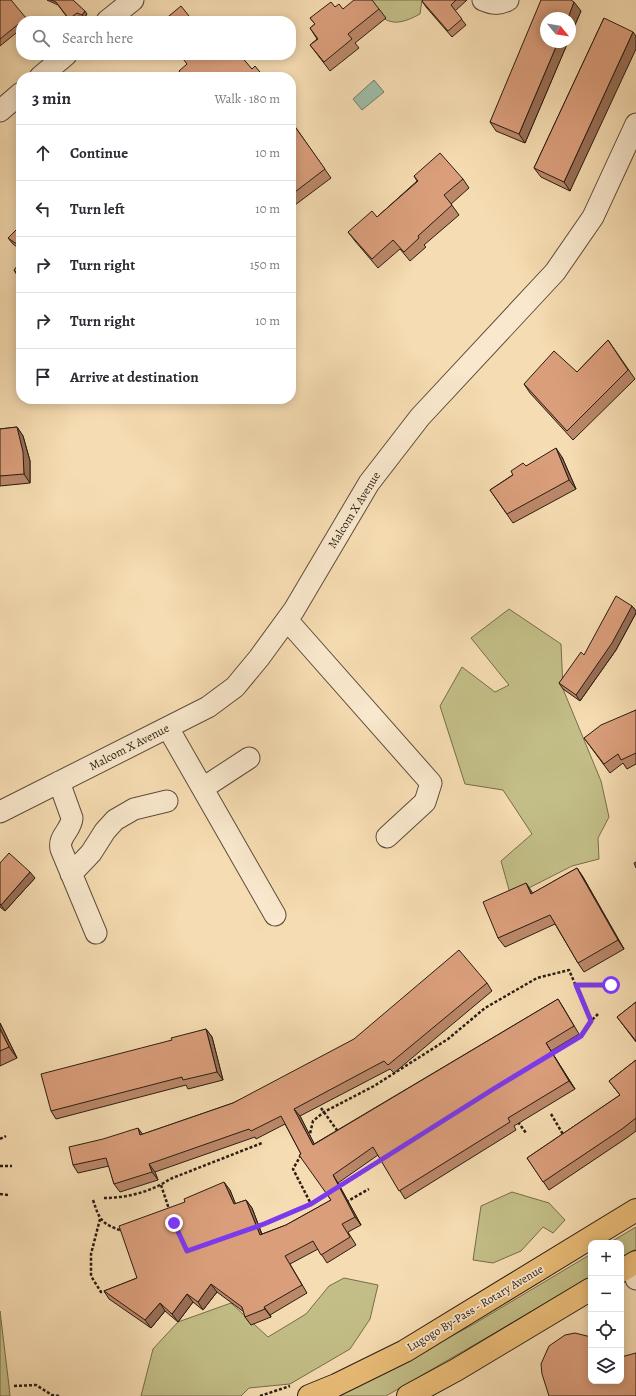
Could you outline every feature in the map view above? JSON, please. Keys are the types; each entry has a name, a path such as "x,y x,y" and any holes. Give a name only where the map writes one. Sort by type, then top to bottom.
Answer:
{"main road":[{"name":"Lugogo By-Pass - Rotary Avenue","path":"302,1390 336,1385 405,1351 636,1210"},
{"path":"408,1396 449,1374 588,1291"}],"street":[{"path":"113,16 133,0"},
{"path":"483,0 499,4 508,0"},
{"path":"46,72 60,60"},
{"path":"0,111 16,97"},
{"name":"Malcom X Avenue","path":"0,812 208,707 235,687 287,620 369,483 420,417 555,272 578,240 593,217 636,124"},
{"path":"287,620 431,783 425,802 387,837"},
{"path":"168,728 275,915"},
{"path":"203,788 249,758"},
{"path":"59,782 72,818 72,823 61,837 60,844 96,933"},
{"path":"71,874 91,853 105,831 115,820 134,809 167,801"}],"path":[{"path":"309,1140 313,1121 324,1112 381,1082 448,1039 485,1008 537,978 569,970 591,1021"},
{"path":"576,985 611,985"},
{"path":"548,1056 581,1036 591,1021 598,1014"},
{"path":"321,1108 340,1135"},
{"path":"551,1114 564,1137"},
{"path":"513,1116 526,1133"},
{"path":"0,1139 6,1136"},
{"path":"104,1198 121,1198 160,1185 170,1179 262,1143"},
{"path":"303,1151 293,1169 311,1204"},
{"path":"336,1188 389,1156"},
{"path":"0,1166 12,1166"},
{"path":"160,1185 170,1211"},
{"path":"343,1203 369,1189"},
{"path":"250,1229 311,1204 330,1192"},
{"path":"0,1194 8,1195"},
{"path":"93,1200 100,1219 91,1254 91,1276 101,1292 107,1290"},
{"path":"100,1219 110,1226 125,1232"},
{"path":"14,1386 36,1386 52,1395 60,1396"},
{"path":"260,1396 302,1390"}],"shaded area":[{"path":"359,0 422,0 420,14 401,22 394,22 382,17"},
{"path":"374,80 384,92 362,110 353,99"},
{"path":"509,609 561,644 563,689 601,781 609,817 598,838 599,859 572,866 511,897 501,861 532,834 503,790 465,784 440,706 462,667 495,692 509,685 471,638"},
{"path":"512,1192 549,1203 565,1220 553,1233 543,1227 521,1251 493,1263 473,1260 481,1206"},
{"path":"636,1227 636,1249 624,1256 624,1240 614,1240"},
{"path":"588,1256 588,1279 386,1396 338,1396 474,1324"},
{"path":"344,1278 378,1285 370,1319 350,1349 290,1384 249,1388 241,1396 141,1396 153,1349 178,1322 231,1303 268,1337 306,1314 329,1286"},
{"path":"0,1311 9,1386 10,1396 0,1396"}],"building":[{"path":"0,0 11,0 24,16 16,16 16,26 0,39"},
{"path":"51,0 73,0 85,11 82,15 77,13 73,16 67,16 56,2"},
{"path":"354,0 372,0 379,9 348,34 352,39 324,62 310,45 318,39 310,28 315,24 310,18 331,2 335,7 339,4 343,9"},
{"path":"456,0 451,5 462,19 448,31 422,1"},
{"path":"541,0 571,0 574,2 570,12 540,12 540,48 555,48 519,134 490,122"},
{"path":"181,6 189,16 169,16"},
{"path":"604,18 633,32 564,182 534,168"},
{"path":"184,60 244,60 252,69 255,66 260,72 180,72 187,64"},
{"path":"296,128 325,169 296,191"},
{"path":"440,153 463,179 444,195 452,205 418,236 419,238 404,252 393,240 372,259 348,232 372,211 377,217 418,181 414,176"},
{"path":"16,230 16,244 8,238"},
{"path":"608,340 628,370 567,431 524,384 554,351 577,372"},
{"path":"17,427 23,452 24,474 0,476 0,429"},
{"path":"556,448 569,480 507,514 490,490 513,475 511,471 523,463 526,466"},
{"path":"616,596 632,606 612,643 576,695 559,683 581,652 584,655"},
{"path":"636,710 636,753 621,760 618,754 604,764 584,738 601,725"},
{"path":"9,853 30,872 1,905 0,863"},
{"path":"577,868 618,940 578,963 550,915 498,938 483,902 526,883 531,894"},
{"path":"459,950 487,983 388,1065 384,1061 294,1109 313,1145 558,999 574,1026 546,1043 569,1081 508,1118 510,1122 399,1191 373,1147 333,1175 355,1217 342,1224 350,1237 321,1255 313,1241 285,1256 302,1285 264,1307 265,1309 245,1317 242,1307 211,1284 198,1302 187,1294 172,1314 160,1303 145,1320 104,1291 137,1278 119,1226 185,1202 184,1199 224,1182 234,1204 246,1200 260,1235 286,1225 331,1200 299,1155 301,1154 281,1116 251,1131 249,1129 149,1164 152,1172 114,1184 106,1158 73,1165 69,1147 103,1139 138,1128 140,1135 233,1103 354,1039"},
{"path":"636,1002 636,1041 617,1017"},
{"path":"0,1029 9,1047 0,1051"},
{"path":"206,1029 217,1072 183,1080 182,1077 51,1111 41,1074 172,1040 171,1038"},
{"path":"636,1060 636,1118 543,1182 527,1158 620,1095 609,1081"},
{"path":"575,1333 588,1336 588,1384 624,1384 624,1356 636,1353 636,1396 549,1396 542,1374 541,1364 549,1346 565,1335"}],"route":[{"path":"174,1223 187,1251 264,1224 311,1204 495,1088 581,1036 591,1021 576,985 611,985"}]}
